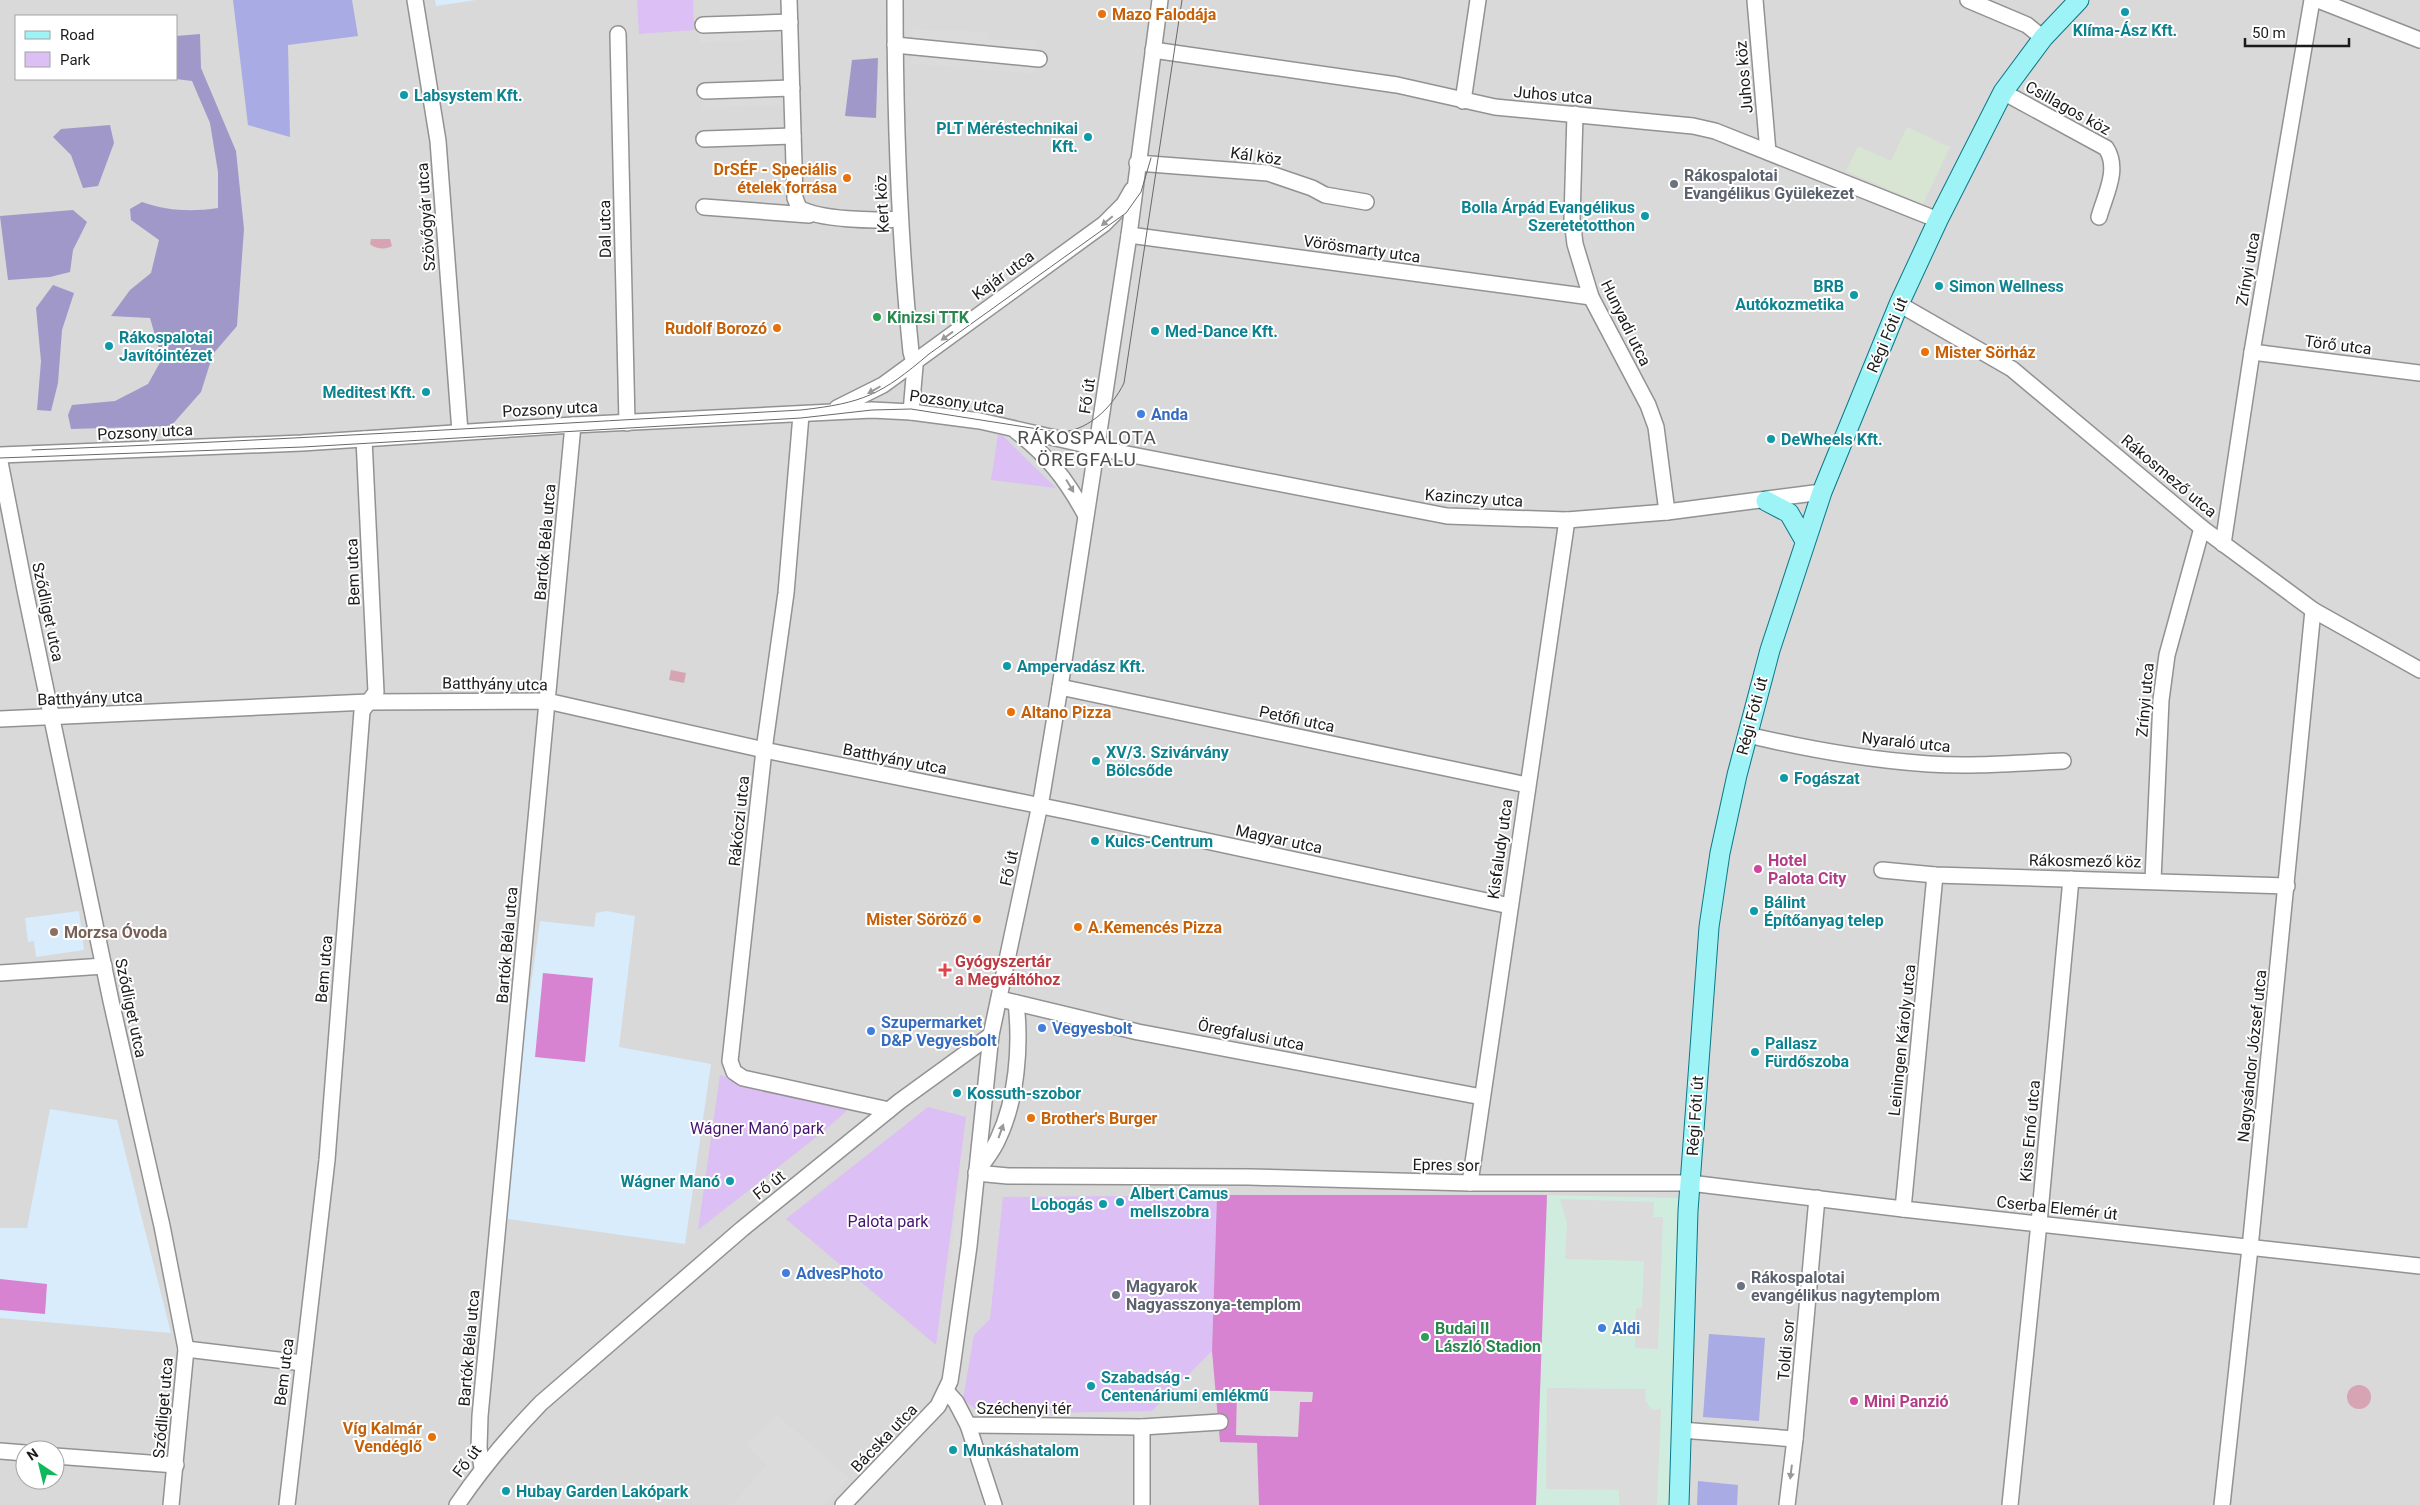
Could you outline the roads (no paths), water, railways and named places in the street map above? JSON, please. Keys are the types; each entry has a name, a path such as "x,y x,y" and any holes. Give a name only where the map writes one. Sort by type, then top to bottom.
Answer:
{"main road":[{"name":"Régi Fóti út","path":"1679,1505 1690,1183 1709,927 1720,853 1737,775 1770,650 1822,492 1899,304 1938,220 2003,92 2043,38 2079,0"},
{"path":"1766,501 1789,514 1805,542"}],"street":[{"name":"Szövőgyár utca","path":"415,0 438,141 460,432"},
{"path":"790,0 795,198 799,208 811,215"},
{"name":"Kert köz","path":"895,0 899,219 908,327 915,366 911,412"},
{"name":"Fő út","path":"457,1505 482,1468 541,1402 742,1229 932,1075 991,1035 1040,806 1060,687 1129,235 1160,0"},
{"path":"1463,101 1478,0"},
{"name":"Juhos köz","path":"1755,0 1768,152"},
{"path":"1968,0 2027,25 2043,38"},
{"name":"Zrínyi utca","path":"2223,544 2252,352 2312,0"},
{"path":"2318,0 2420,40"},
{"path":"704,25 790,22"},
{"name":"Dal utca","path":"618,34 626,423"},
{"path":"895,45 1040,59"},
{"name":"Juhos utca","path":"1153,50 1397,85 1495,107 1693,126 1716,131 1938,220"},
{"path":"705,91 792,88"},
{"name":"Csillagos köz","path":"2003,92 2106,148 2111,156 2113,167 2099,217"},
{"name":"Hunyadi utca","path":"1575,114 1572,219 1575,244 1591,297 1648,406 1656,427 1667,512"},
{"path":"704,139 793,136"},
{"name":"Kál köz","path":"1138,164 1268,172 1296,182 1325,196 1366,202"},
{"name":"Kajár utca","path":"826,413 849,404 883,385 913,361 1110,220 1124,204 1136,182"},
{"path":"704,207 882,220 899,219"},
{"name":"Vörösmarty utca","path":"1129,235 1591,297"},
{"name":"Rákosmező utca","path":"1899,304 2012,369 2202,528 2314,610 2420,670"},
{"name":"Törő utca","path":"2252,352 2420,373"},
{"name":"Pozsony utca","path":"0,455 364,439 574,425 872,410 911,412 980,421 1098,447"},
{"name":"Rákóczi utca","path":"801,414 786,593 764,750 730,1061 734,1072 743,1078 889,1110"},
{"name":"Bartók Béla utca","path":"482,1468 478,1448 480,1416 574,425"},
{"path":"1011,428 1037,448 1054,465 1069,484 1085,514"},
{"name":"Bem utca","path":"287,1505 326,1160 362,711 376,692 364,439"},
{"name":"Kazinczy utca","path":"1098,447 1391,507 1447,516 1567,520 1667,512 1766,501 1822,492"},
{"name":"Sződliget utca","path":"0,462 104,966 162,1226 186,1349 171,1505"},
{"name":"Kisfaludy utca","path":"1470,1183 1526,785 1567,520"},
{"name":"Zrínyi utca","path":"2153,880 2161,700 2167,655 2202,528"},
{"name":"Nagysándor József utca","path":"2222,1505 2250,1248 2314,610"},
{"name":"Petőfi utca","path":"1060,687 1526,785"},
{"name":"Batthyány utca","path":"0,719 368,702 547,701 764,750 1040,806"},
{"name":"Nyaraló utca","path":"1748,735 1882,759 1929,764 1968,765 2063,762"},
{"name":"Magyar utca","path":"1040,806 1510,906"},
{"name":"Rákosmező köz","path":"1882,870 1935,875 2153,880 2287,886"},
{"name":"Leiningen Károly utca","path":"1903,1209 1935,875"},
{"name":"Kiss Ernő utca","path":"2010,1505 2039,1223 2071,879"},
{"path":"0,973 104,966"},
{"path":"976,1173 998,1140 1008,1112 1017,1060 1018,1028 1016,1003 1000,1000"},
{"name":"Öregfalusi utca","path":"1016,1003 1138,1032 1482,1097"},
{"path":"946,1391 952,1368 991,1035"},
{"name":"Epres sor","path":"976,1173 1008,1176 1202,1177 1470,1183 1690,1183"},
{"name":"Cserba Elemér út","path":"1690,1183 1903,1209 2420,1266"},
{"name":"Toldi sor","path":"1787,1505 1795,1439 1816,1198"},
{"path":"186,1349 303,1363"},
{"name":"Széchenyi tér","path":"946,1391 956,1402 968,1425 1142,1427 1220,1422"},
{"name":"Bácska utca","path":"843,1505 929,1417 946,1391"},
{"path":"968,1425 994,1505"},
{"path":"1142,1427 1142,1505"},
{"path":"1681,1430 1795,1439"},
{"path":"0,1451 15,1452"},
{"path":"65,1457 176,1465"}],"tram line":[{"path":"0,458 303,447 801,418 872,410 911,409 1057,432 1078,428 1088,424 1105,410 1124,383 1182,0"},
{"path":"32,450 320,437 801,410 856,400 884,388 897,379 1126,213 1141,192 1151,158"}],"place":[{"name":"Klíma-Ász Kft.","path":"2125,12"},
{"name":"Mazo Falodája","path":"1102,14"},
{"name":"Labsystem Kft.","path":"404,95"},
{"name":"PLT Méréstechnikai Kft.","path":"1088,137"},
{"name":"DrSÉF - Speciális ételek forrása","path":"847,178"},
{"name":"Rákospalotai Evangélikus Gyülekezet","path":"1674,184"},
{"name":"Bolla Árpád Evangélikus Szeretetotthon","path":"1645,216"},
{"name":"Simon Wellness","path":"1939,286"},
{"name":"BRB Autókozmetika","path":"1854,295"},
{"name":"Kinizsi TTK","path":"877,317"},
{"name":"Rudolf Borozó","path":"777,328"},
{"name":"Med-Dance Kft.","path":"1155,331"},
{"name":"Rákospalotai Javítóintézet","path":"109,346"},
{"name":"Mister Sörház","path":"1925,352"},
{"name":"Meditest Kft.","path":"426,392"},
{"name":"Anda","path":"1141,414"},
{"name":"DeWheels Kft.","path":"1771,439"},
{"name":"Ampervadász Kft.","path":"1007,666"},
{"name":"Altano Pizza","path":"1011,712"},
{"name":"XV/3. Szivárvány Bölcsőde","path":"1096,761"},
{"name":"Fogászat","path":"1784,778"},
{"name":"Kulcs-Centrum","path":"1095,841"},
{"name":"Hotel Palota City","path":"1758,869"},
{"name":"Bálint Építőanyag telep","path":"1754,911"},
{"name":"Mister Söröző","path":"977,919"},
{"name":"A.Kemencés Pizza","path":"1078,927"},
{"name":"Morzsa Óvoda","path":"54,932"},
{"name":"Gyógyszertár a Megváltóhoz","path":"945,970"},
{"name":"Vegyesbolt","path":"1042,1028"},
{"name":"Szupermarket D&P Vegyesbolt","path":"871,1031"},
{"name":"Pallasz Fürdőszoba","path":"1755,1052"},
{"name":"Kossuth-szobor","path":"957,1093"},
{"name":"Brother's Burger","path":"1031,1118"},
{"name":"Wágner Manó","path":"730,1181"},
{"name":"Albert Camus mellszobra","path":"1120,1202"},
{"name":"Lobogás","path":"1103,1204"},
{"name":"AdvesPhoto","path":"786,1273"},
{"name":"Rákospalotai evangélikus nagytemplom","path":"1741,1286"},
{"name":"Magyarok Nagyasszonya-templom","path":"1116,1295"},
{"name":"Aldi","path":"1602,1328"},
{"name":"Budai II László Stadion","path":"1425,1337"},
{"name":"Szabadság - Centenáriumi emlékmű","path":"1091,1386"},
{"name":"Mini Panzió","path":"1854,1401"},
{"name":"Víg Kalmár Vendéglő","path":"432,1437"},
{"name":"Munkáshatalom","path":"953,1450"},
{"name":"Hubay Garden Lakópark","path":"506,1491"}],"district":[{"name":"RÁKOSPALOTA ÖREGFALU","path":"1087,448"}],"park label":[{"name":"Wágner Manó park","path":"757,1128"},
{"name":"Palota park","path":"888,1221"}]}
